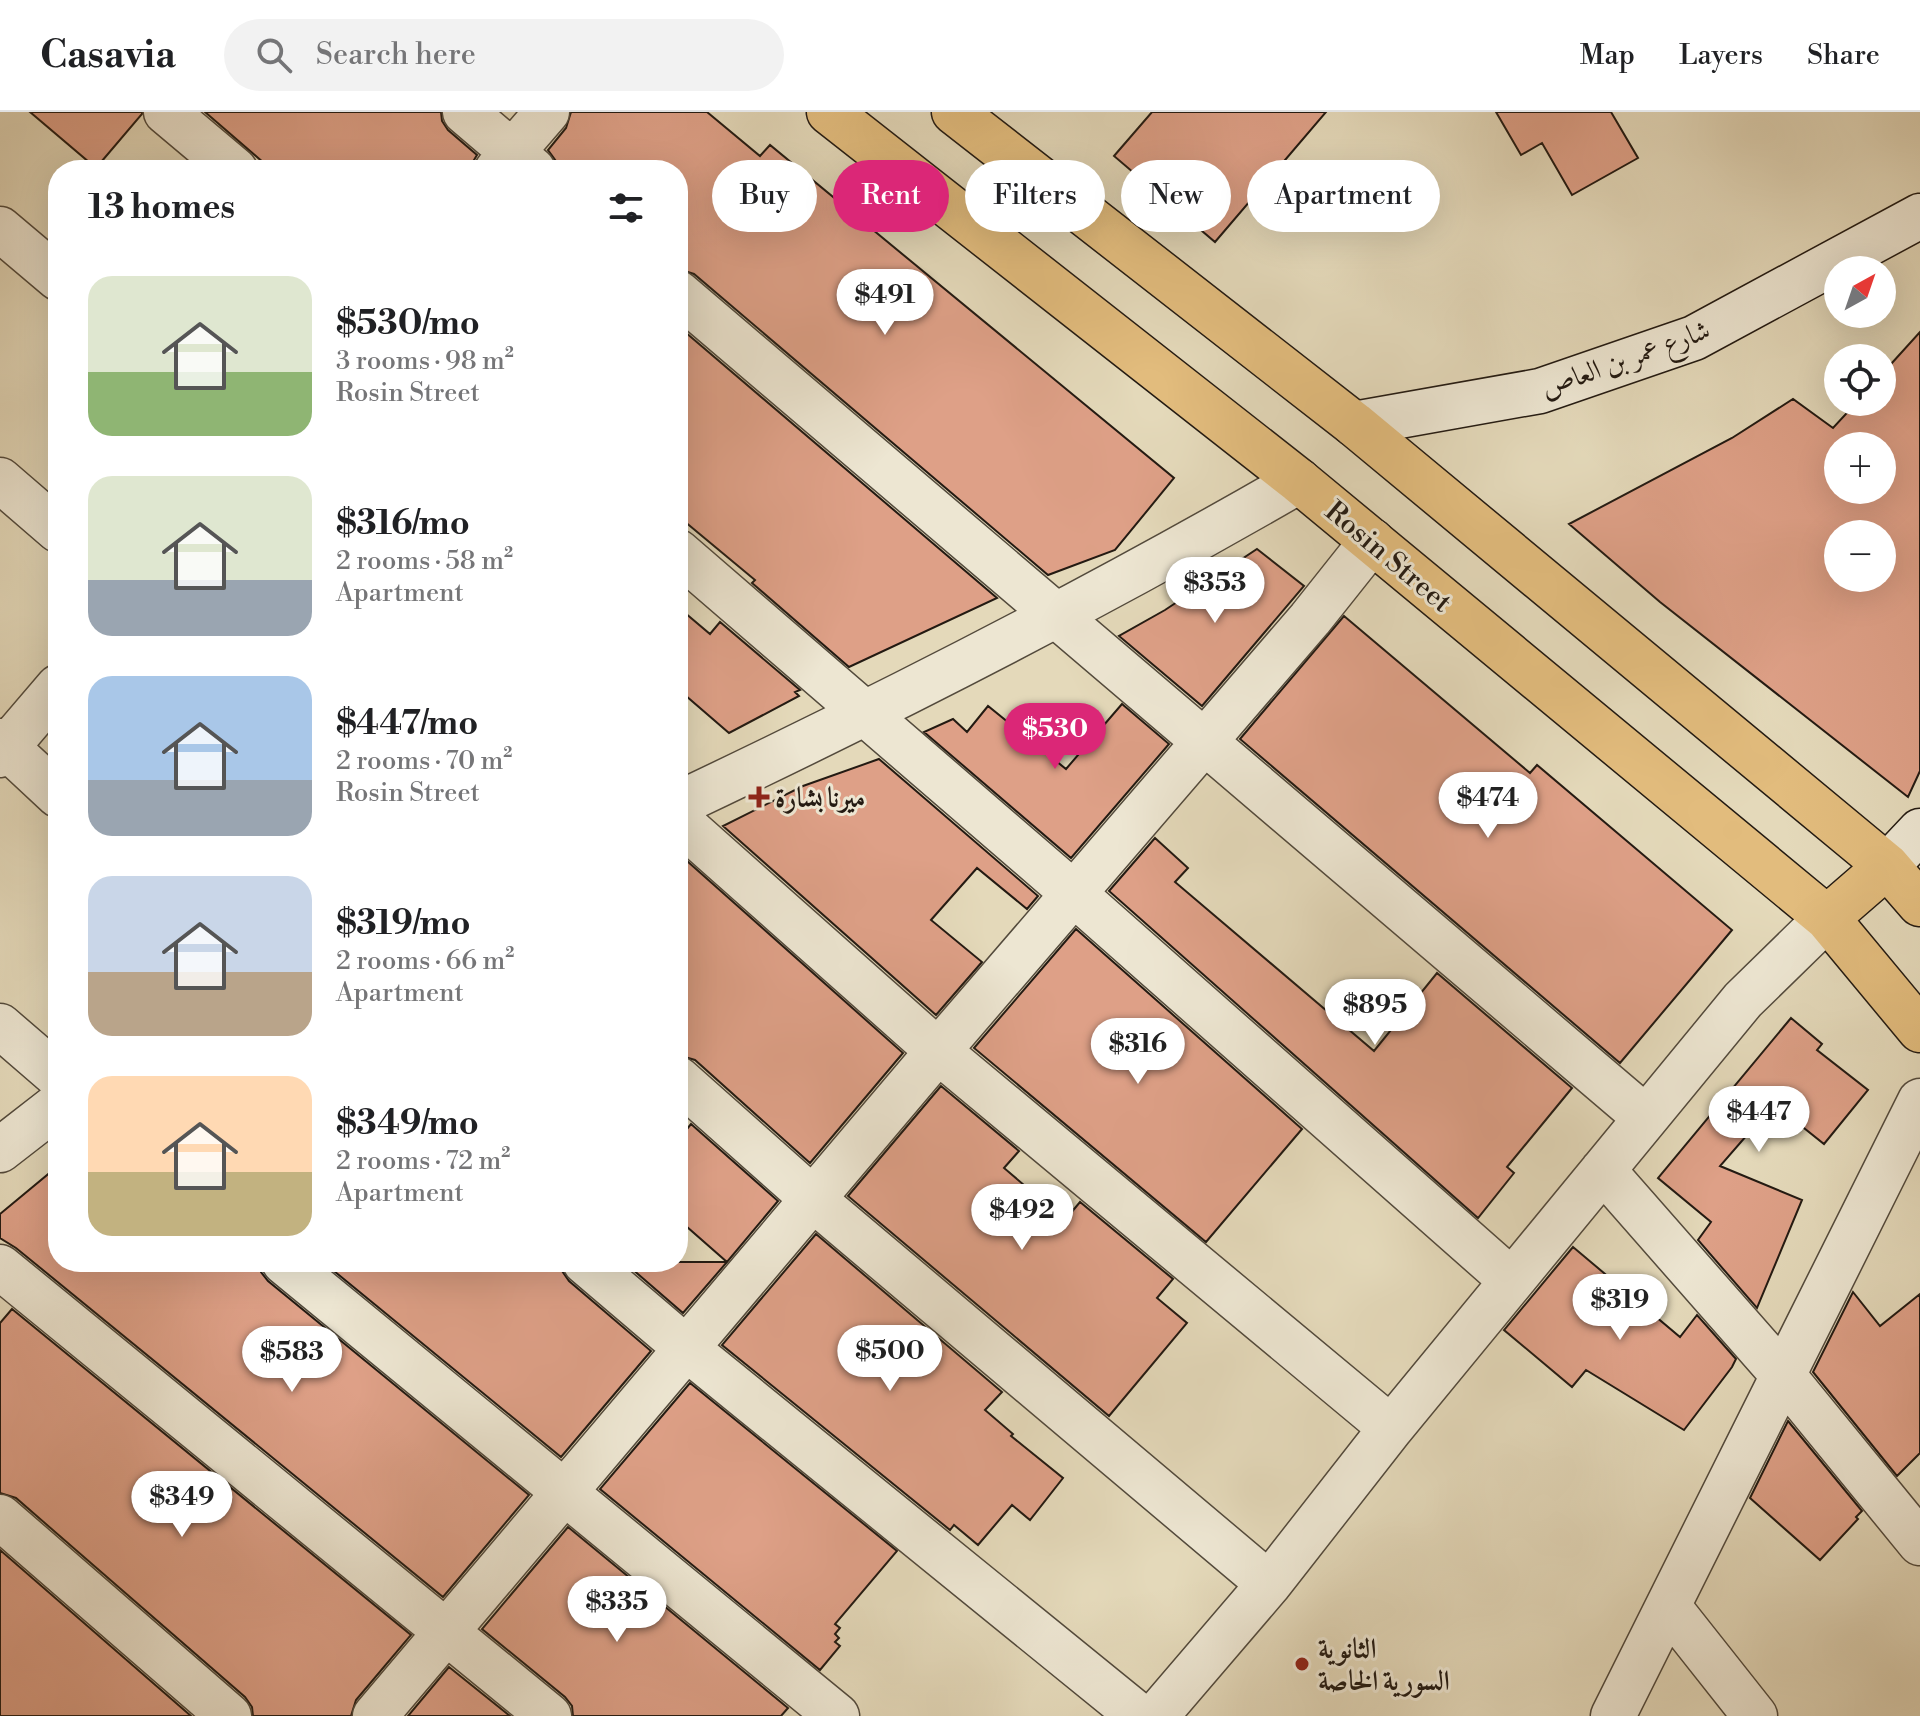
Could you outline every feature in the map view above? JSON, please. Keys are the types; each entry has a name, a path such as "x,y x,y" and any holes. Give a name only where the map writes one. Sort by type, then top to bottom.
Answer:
{"main road":[{"name":"Rosin Street","path":"829,112 1299,481 1827,918 1920,1030"},
{"path":"954,112 1354,424 1887,866 1920,904"},
{"path":"1827,918 1887,866"}],"street":[{"path":"166,112 223,160"},
{"path":"465,112 510,160"},
{"path":"517,160 547,112"},
{"name":"شارع عمر بن العاص","path":"1354,424 1540,391 1694,338 1920,216"},
{"path":"0,229 48,270"},
{"path":"688,302 1646,1118"},
{"path":"0,480 48,521"},
{"path":"688,799 865,715 1299,481"},
{"path":"375,1716 938,1051 1310,619 1372,541"},
{"path":"688,561 1073,893 1512,1281"},
{"path":"48,698 2,748 48,787"},
{"path":"688,829 938,1051 1391,1428"},
{"path":"1887,866 1920,831"},
{"path":"1156,1716 1269,1584 1391,1428 1743,1000 1827,918"},
{"path":"0,1026 48,1067"},
{"path":"688,1088 814,1200 1269,1584"},
{"path":"1613,1716 1920,1101"},
{"path":"0,1150 48,1113"},
{"path":"1603,1170 1782,1374 1920,1543"},
{"path":"0,1267 549,1716"},
{"path":"296,1272 837,1716"},
{"path":"597,1272 1139,1716"},
{"path":"0,1517 229,1716"},
{"path":"1668,1606 1755,1716"}],"building":[{"path":"30,112 142,112 103,160 87,160"},
{"path":"205,112 441,112 448,130 477,155 474,160 260,160"},
{"path":"571,112 707,112 760,156 770,145 788,160 712,160 712,232 817,232 817,184 833,197 833,232 876,232 1174,478 1115,550 1048,575 694,274 688,272 688,160 555,160 548,150 566,128"},
{"path":"1152,112 1326,112 1285,160 1247,160 1247,205 1231,223 1231,160 1121,162 1114,156"},
{"path":"1496,112 1611,112 1638,158 1572,195 1542,143 1521,155"},
{"path":"1203,232 1224,232 1215,242"},
{"path":"1920,332 1920,771 1908,797 1660,602 1569,524 1732,438 1793,399 1833,428 1844,416 1896,416 1896,359"},
{"path":"688,335 997,598 849,667 752,583 755,580 688,524"},
{"path":"1257,549 1304,586 1202,706 1119,636 1165,610"},
{"path":"688,615 710,634 720,622 800,690 795,692 799,696 729,733 688,698"},
{"path":"1344,616 1530,773 1537,765 1732,930 1620,1063 1240,739"},
{"path":"1122,704 1169,744 1071,858 924,732 953,719 967,732 988,706 1066,769"},
{"path":"879,759 1038,896 1027,909 977,868 931,920 982,962 936,1015 723,826 803,786"},
{"path":"1155,838 1188,868 1175,882 1374,1051 1437,973 1572,1088 1507,1167 1514,1173 1478,1218 1109,891"},
{"path":"688,862 903,1053 810,1163 695,1060 688,1058"},
{"path":"1076,929 1302,1129 1206,1242 974,1048"},
{"path":"1791,1018 1822,1044 1817,1050 1868,1090 1824,1144 1774,1104 1720,1166 1802,1200 1757,1308 1698,1240 1711,1222 1658,1178"},
{"path":"941,1086 1019,1151 1004,1168 1065,1220 1080,1202 1173,1279 1157,1298 1187,1323 1109,1416 848,1196"},
{"path":"691,1124 778,1201 727,1262 688,1228 688,1128"},
{"path":"48,1174 48,1272 261,1272 268,1281 529,1495 443,1597 0,1238 0,1214"},
{"path":"816,1234 1002,1392 985,1410 1013,1434 1011,1436 1063,1478 1030,1520 1012,1505 978,1545 954,1525 950,1530 722,1345"},
{"path":"1573,1247 1680,1337 1697,1315 1736,1359 1684,1430 1586,1370 1572,1387 1504,1330"},
{"path":"688,1262 727,1262 683,1313 636,1272 688,1272"},
{"path":"335,1272 563,1272 569,1281 651,1351 561,1457"},
{"path":"1853,1292 1880,1326 1920,1294 1920,1453 1897,1476 1813,1372"},
{"path":"12,1309 411,1635 356,1700 351,1716 253,1716 252,1707 245,1697 16,1498 0,1493 0,1323"},
{"path":"690,1383 897,1551 835,1624 840,1628 835,1634 839,1638 835,1642 840,1646 820,1670 600,1489"},
{"path":"1788,1421 1862,1511 1820,1560 1750,1498"},
{"path":"568,1527 788,1708 781,1716 573,1716 572,1706 565,1697 482,1629"},
{"path":"0,1550 191,1716 0,1716"},
{"path":"449,1667 510,1716 408,1716"}],"place":[{"name":"ميرنا بشارة","path":"759,797"},
{"name":"الثانوية السورية الخاصة","path":"1302,1664"}]}
